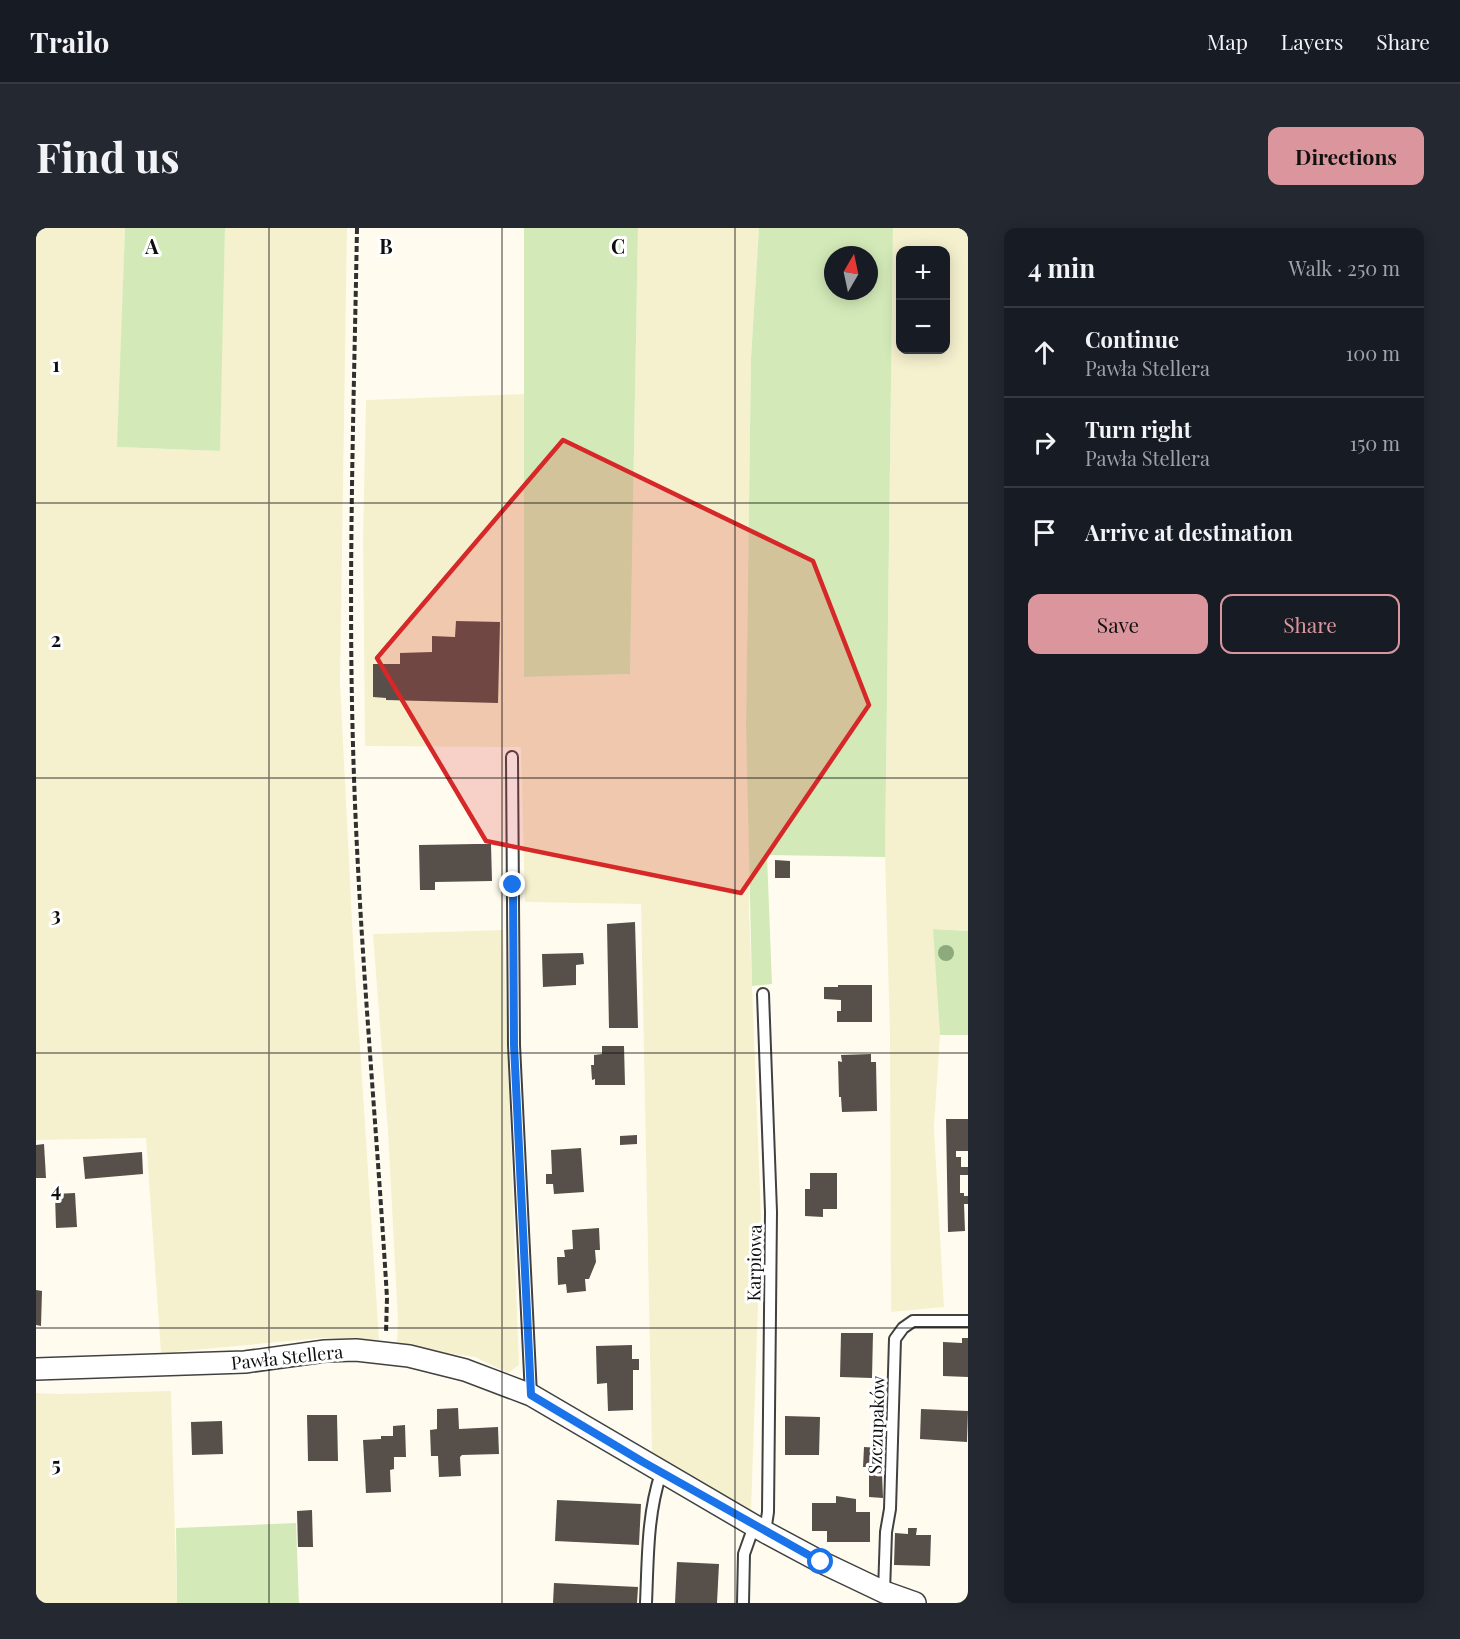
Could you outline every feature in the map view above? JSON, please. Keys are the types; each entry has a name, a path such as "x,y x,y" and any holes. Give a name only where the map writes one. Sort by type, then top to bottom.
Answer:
{"street":[{"name":"Pawła Stellera","path":"36,1370 245,1362 356,1350 409,1356 465,1370 531,1395 759,1529 884,1592 915,1603"}],"lane":[{"path":"512,757 514,1045 531,1395"},
{"name":"Karpiowa","path":"742,1603 744,1554 768,1512 771,1212 763,994"},
{"name":"Szczupaków","path":"884,1592 886,1532 890,1509 895,1340 903,1328 913,1321 968,1321"},
{"path":"646,1603 651,1512 654,1493 661,1473"}],"path":[{"path":"357,228 351,627 353,746 361,911 387,1298 385,1353"}],"highlighted area":[{"path":"563,440 813,561 869,705 741,893 486,841 377,658"}],"shaded area":[{"path":"36,228 125,228 118,447 219,451 225,228 347,228 340,683 353,940 379,1340 322,1338 161,1353 146,1138 36,1140"},
{"path":"638,228 759,228 751,358 746,725 750,853 749,910 761,1217 751,1512 652,1455 641,904 525,902 521,747 365,746 363,538 366,400 524,394 524,677 630,674"},
{"path":"893,228 968,228 968,931 934,929 940,1035 934,1127 944,1307 891,1312 890,1037 885,857"},
{"path":"503,930 519,1365 508,1373 475,1357 397,1346 398,1320 388,1132 373,934"},
{"path":"171,1391 177,1603 36,1603 36,1393"}],"green space":[{"path":"125,228 225,228 220,451 117,447"},
{"path":"524,228 638,228 630,674 524,677"},
{"path":"759,228 893,228 885,857 767,855 772,984 752,986 746,725 751,358"},
{"path":"933,929 968,931 968,1035 940,1035"},
{"path":"296,1523 299,1603 177,1603 176,1528"}],"building":[{"path":"456,621 500,622 498,703 386,700 386,698 373,697 373,664 400,664 400,653 432,652 432,636 455,637"},
{"path":"491,844 492,881 435,882 435,890 420,890 419,845"},
{"path":"775,860 790,861 790,878 775,878"},
{"path":"635,922 638,1028 609,1028 607,924"},
{"path":"583,953 584,964 576,965 576,985 543,987 542,954"},
{"path":"838,985 872,985 872,1022 837,1022 837,1011 841,1011 841,1000 824,999 824,987 838,987"},
{"path":"602,1046 624,1046 625,1085 595,1085 595,1079 592,1080 591,1065 594,1065 594,1055 602,1054"},
{"path":"871,1054 871,1062 876,1062 877,1111 842,1112 841,1097 839,1097 838,1061 842,1062 841,1055"},
{"path":"946,1119 968,1119 968,1151 956,1151 956,1157 961,1157 961,1167 968,1167 968,1175 960,1175 960,1193 968,1196 968,1204 964,1204 965,1231 948,1232"},
{"path":"637,1135 637,1144 620,1145 620,1136"},
{"path":"44,1144 46,1178 36,1178 36,1145"},
{"path":"581,1148 584,1192 554,1194 553,1184 546,1184 546,1174 552,1174 551,1150"},
{"path":"142,1152 143,1174 85,1179 83,1157"},
{"path":"810,1173 837,1173 837,1209 823,1209 823,1217 805,1216 805,1189 810,1189"},
{"path":"75,1193 77,1227 56,1228 55,1194"},
{"path":"599,1228 600,1250 595,1250 596,1262 589,1279 585,1279 586,1291 567,1293 566,1284 558,1285 557,1257 565,1257 564,1250 573,1249 572,1230"},
{"path":"36,1290 42,1291 41,1326 36,1325"},
{"path":"841,1333 873,1333 872,1378 840,1377"},
{"path":"962,1338 968,1338 968,1377 943,1376 943,1342 962,1343"},
{"path":"632,1345 632,1359 639,1359 639,1370 633,1370 633,1410 608,1411 607,1383 597,1384 596,1346"},
{"path":"458,1408 459,1429 498,1427 499,1454 462,1455 460,1457 461,1476 439,1477 438,1456 431,1456 430,1430 437,1429 437,1409"},
{"path":"921,1409 968,1411 967,1442 920,1439"},
{"path":"307,1415 337,1415 338,1461 308,1461"},
{"path":"785,1416 820,1417 819,1455 785,1455"},
{"path":"222,1421 223,1454 192,1455 191,1422"},
{"path":"405,1425 406,1457 394,1457 394,1469 390,1470 391,1492 366,1493 363,1440 393,1436 393,1426"},
{"path":"864,1447 881,1448 883,1498 869,1497 869,1467 863,1467"},
{"path":"836,1496 856,1499 856,1512 870,1512 870,1542 827,1542 827,1531 812,1531 812,1503 836,1503"},
{"path":"557,1500 641,1504 639,1545 555,1541"},
{"path":"312,1510 313,1547 298,1547 297,1511"},
{"path":"908,1528 917,1528 916,1535 931,1535 930,1566 894,1565 895,1533 908,1534"},
{"path":"677,1562 719,1564 717,1603 675,1603"},
{"path":"554,1583 638,1587 637,1603 553,1603"}],"route":[{"path":"513,885 514,1045 531,1395 643,1462 821,1562"}]}
